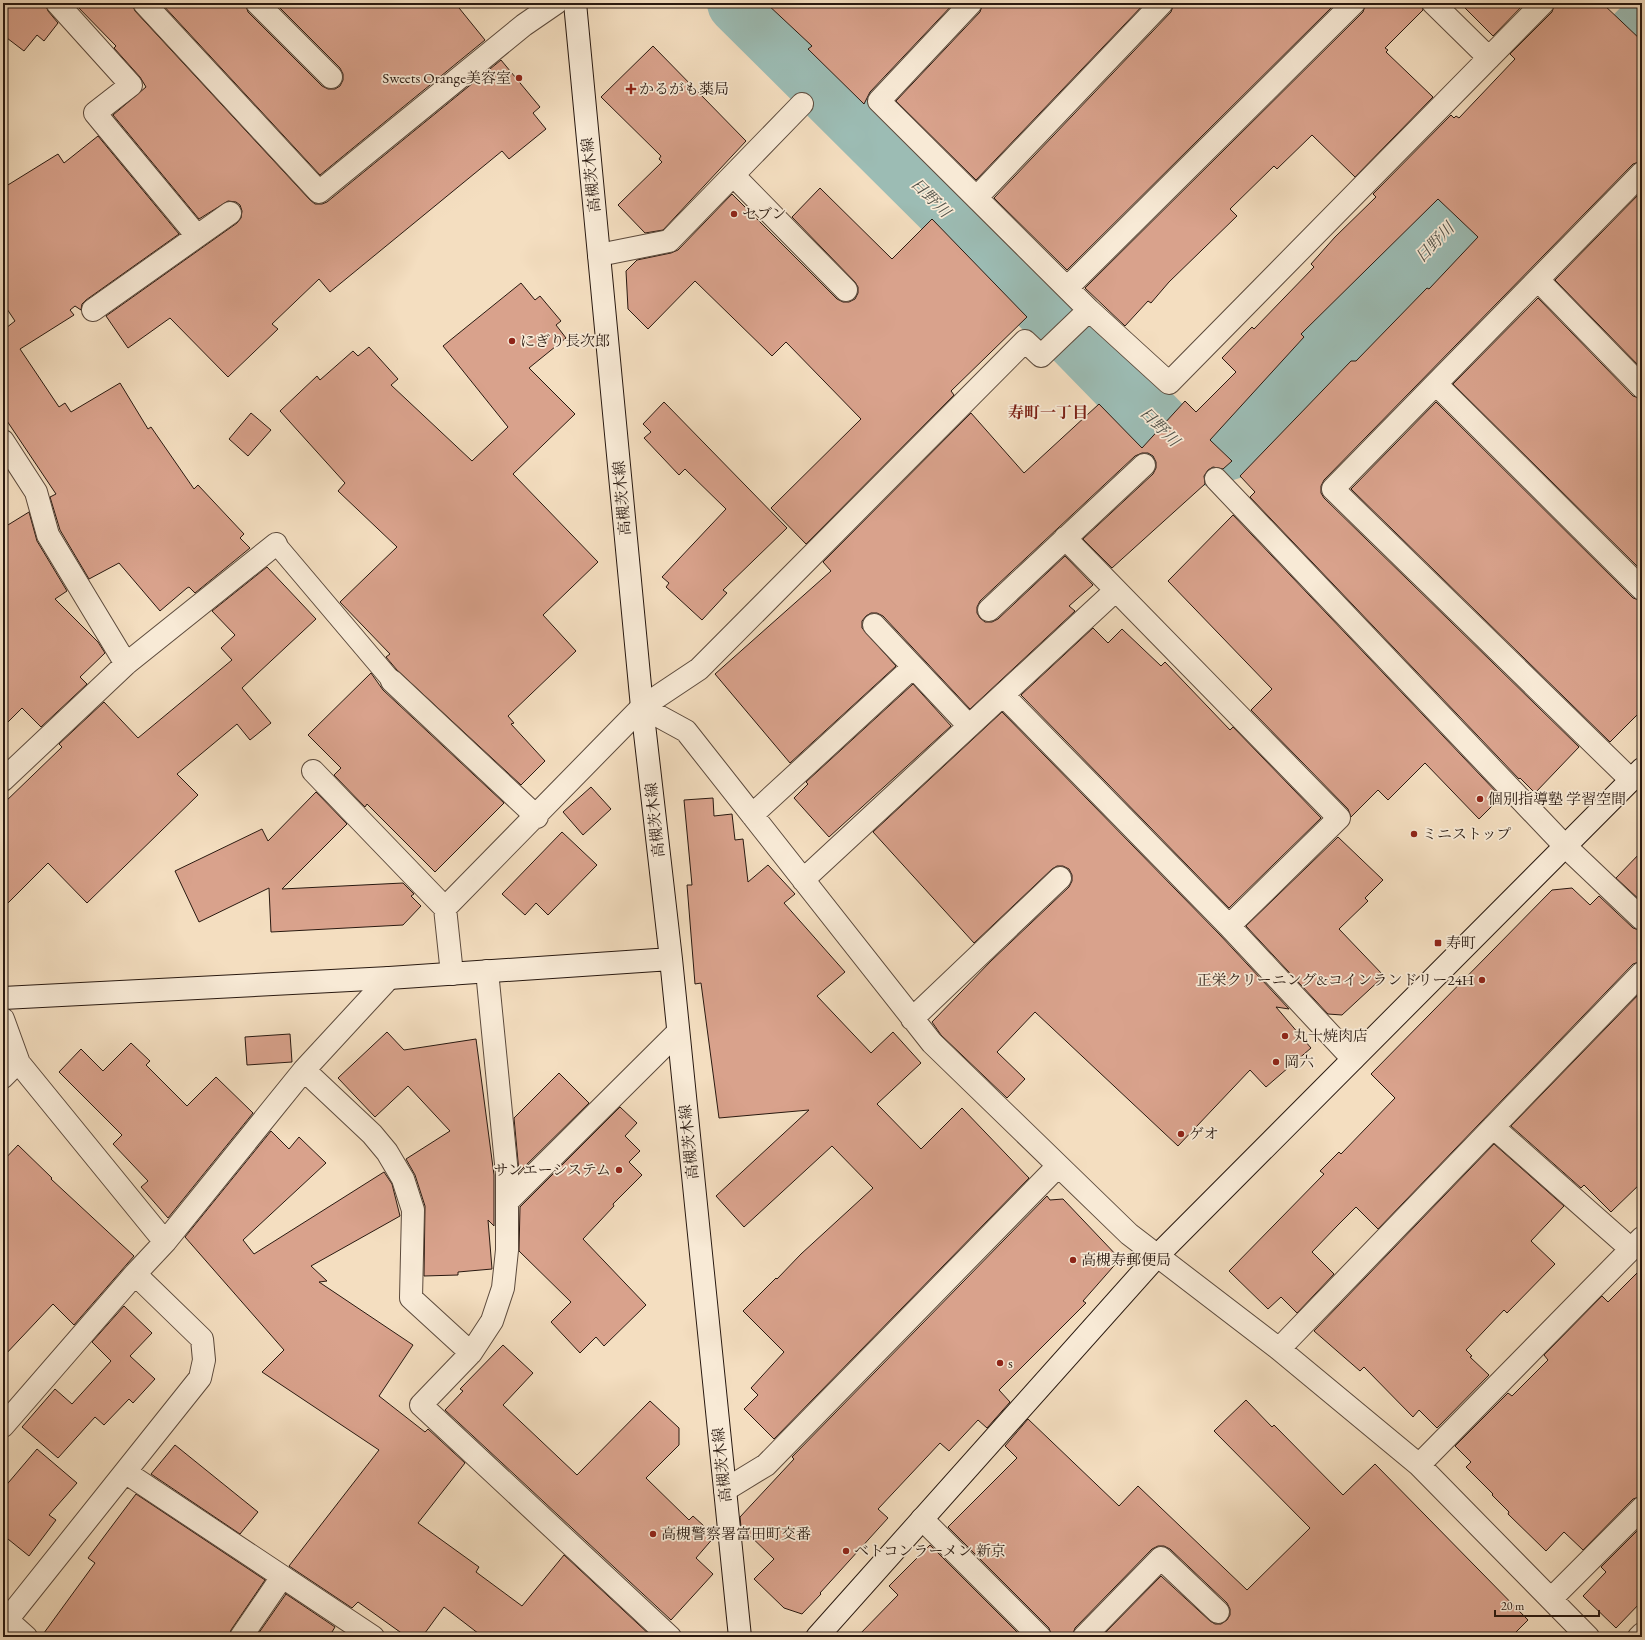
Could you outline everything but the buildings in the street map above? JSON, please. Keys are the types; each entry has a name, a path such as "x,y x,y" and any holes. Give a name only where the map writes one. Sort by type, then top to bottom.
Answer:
{"street":[{"path":"57,3 131,85 95,113 197,236"},
{"path":"144,3 319,192 524,26 556,3"},
{"path":"257,3 331,77"},
{"name":"高槻茨木線","path":"574,3 642,707 671,959 740,1637"},
{"path":"971,3 879,101 1089,310 1169,383 1543,3"},
{"path":"977,197 1162,3"},
{"path":"1067,288 1354,3"},
{"path":"1433,3 1489,58"},
{"path":"599,255 669,241 802,104"},
{"path":"733,175 846,290"},
{"path":"817,1637 1158,1255 1636,774 1333,489 1538,280 1639,182"},
{"path":"93,310 230,213"},
{"path":"1538,280 1642,387"},
{"path":"445,908 537,816 642,707 699,669 1025,342 1041,356 1089,310"},
{"path":"1436,384 1642,589"},
{"path":"3,441 36,492 48,535 126,664"},
{"path":"989,610 1144,465"},
{"path":"1216,479 1565,846 1642,919"},
{"path":"1066,538 1115,590 1339,818 1229,926"},
{"path":"3,780 126,664 276,544"},
{"path":"803,880 1115,590"},
{"path":"874,625 969,726"},
{"path":"752,815 913,667"},
{"path":"392,681 537,816"},
{"path":"1003,695 1229,926 1353,1059"},
{"path":"642,707 686,731 932,1044 1129,1234 1279,1349 1419,1465 1588,1637"},
{"path":"313,771 445,908 452,974"},
{"path":"912,1019 1060,878"},
{"path":"3,998 389,978 671,959"},
{"path":"487,971 507,1174 508,1250 503,1288 492,1321 471,1354 421,1405 670,1637"},
{"path":"1279,1349 1642,973"},
{"path":"3,1426 135,1274 165,1242 304,1070 389,978"},
{"path":"3,1019 19,1063 165,1242"},
{"path":"507,1202 678,1032"},
{"path":"304,1070 372,1134 387,1152 403,1179 413,1210 411,1298 471,1354"},
{"path":"1419,1465 1637,1243 1494,1127"},
{"path":"725,1490 766,1466 1058,1166"},
{"path":"26,1637 5,1623 200,1378 204,1360 202,1339 135,1274"},
{"path":"126,1472 373,1637"},
{"path":"1551,1599 1642,1508"},
{"path":"922,1519 1040,1637"},
{"path":"1084,1637 1161,1558 1218,1612"},
{"path":"241,1637 282,1577"},
{"path":"1639,1637 1642,1634"}],"lane":[{"path":"276,544 392,681"},
{"path":"3,1079 19,1063"}],"waterway":[{"name":"日野川","path":"738,3 1078,341 1186,452 1210,455 1232,448 1642,30"}],"place":[{"name":"Sweets Orange美容室","path":"519,78"},
{"name":"かるがも薬局","path":"631,89"},
{"name":"セブン","path":"734,214"},
{"name":"にぎり長次郎","path":"512,341"},
{"name":"個別指導塾 学習空間","path":"1480,799"},
{"name":"ミニストップ","path":"1414,834"},
{"name":"寿町","path":"1438,943"},
{"name":"正栄クリーニング&コインランドリー24H","path":"1482,980"},
{"name":"丸十焼肉店","path":"1285,1036"},
{"name":"岡六","path":"1276,1062"},
{"name":"ゲオ","path":"1181,1134"},
{"name":"サンエーシステム","path":"619,1170"},
{"name":"高槻寿郵便局","path":"1073,1260"},
{"name":"s","path":"1000,1363"},
{"name":"高槻警察署富田町交番","path":"653,1534"},
{"name":"ベトコンラーメン 新京","path":"846,1551"}],"district":[{"name":"寿町一丁目","path":"1048,412"}]}
